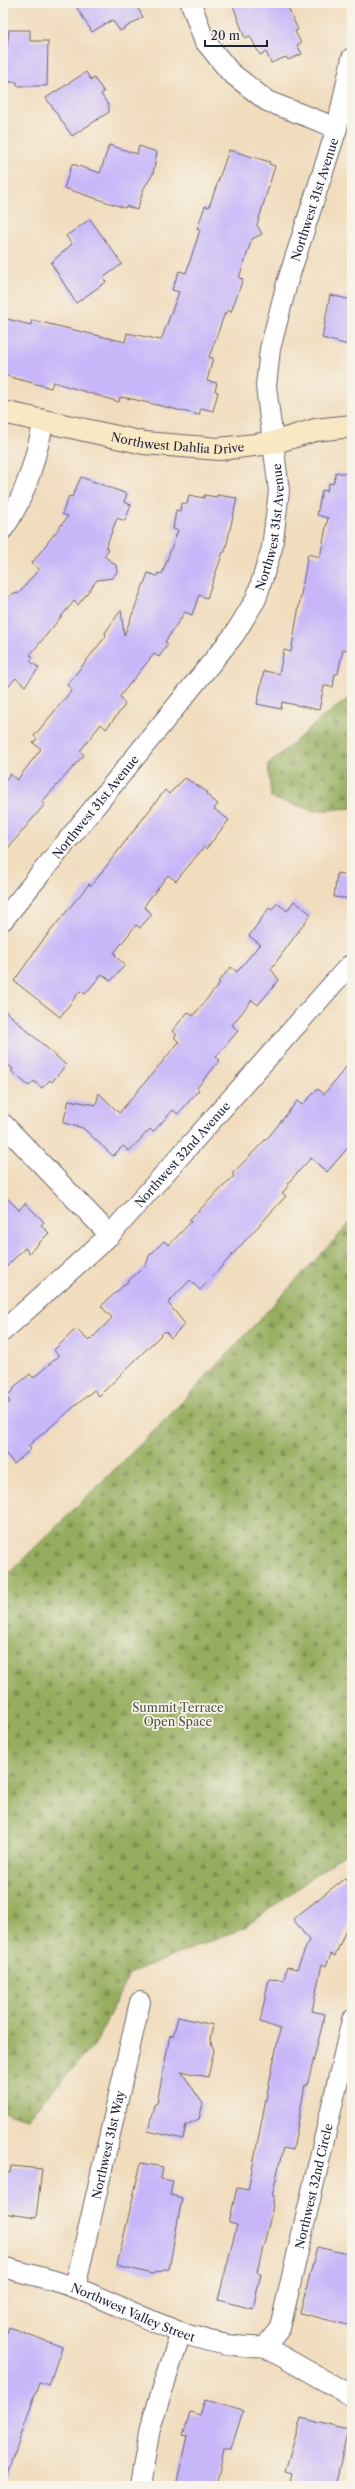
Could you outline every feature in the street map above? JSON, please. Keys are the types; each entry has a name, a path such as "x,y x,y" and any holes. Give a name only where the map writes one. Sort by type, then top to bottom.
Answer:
{"street":[{"path":"191,3 204,40 230,72 266,101 337,128"},
{"name":"Northwest 31st Avenue","path":"3,920 234,635 256,599 272,548 279,491 266,386 270,349 287,283 337,128 352,58"},
{"name":"Northwest Dahlia Drive","path":"3,412 144,444 219,449 272,443 316,430 352,426"},
{"path":"3,529 11,518 31,473 44,421"},
{"name":"Northwest 32nd Avenue","path":"3,1331 110,1235 349,966"},
{"path":"3,1124 110,1235"},
{"name":"Northwest 31st Way","path":"75,2288 140,2002"},
{"name":"Northwest 32nd Circle","path":"265,2347 280,2328 352,2020"},
{"name":"Northwest Valley Street","path":"3,2267 75,2288 181,2332 242,2349 265,2347"},
{"path":"140,2486 150,2428 181,2332"},
{"path":"265,2347 352,2396"}],"green space":[{"path":"352,696 352,808 315,811 271,798 268,765 325,715"},
{"name":"Summit Terrace Open Space","path":"352,1221 352,1848 245,1927 129,1974 97,2041 27,2119 3,2112 3,1579 167,1418"}],"building":[{"path":"74,3 139,3 136,5 143,17 120,31 112,20 92,32"},
{"path":"232,3 286,3 298,30 295,31 301,43 297,45 302,54 288,60 286,57 271,63 266,52 260,55 250,36 245,38"},
{"path":"9,30 30,30 30,41 48,41 47,86 17,86 17,82 3,82 3,54 6,54"},
{"path":"86,72 91,80 94,78 104,92 101,94 109,106 109,112 72,136 46,98"},
{"path":"109,145 137,154 139,146 157,152 153,174 144,188 137,210 126,206 125,208 64,188 72,164 100,173"},
{"path":"229,150 270,162 269,164 275,166 257,225 262,234 252,239 239,278 243,279 231,312 228,310 227,314 225,313 209,357 213,358 207,381 217,383 215,391 218,392 213,411 201,408 199,415 120,397 119,402 53,382 51,388 3,375 3,318 31,325 32,320 125,342 127,333 161,340 179,292 172,290 179,271 186,273 200,230 197,229 205,206 209,207"},
{"path":"90,219 122,264 103,278 106,282 76,303 51,263 72,244 66,236"},
{"path":"330,295 352,300 352,346 322,338"},
{"path":"336,472 352,475 352,651 343,649 338,674 335,674 333,687 324,686 319,710 282,702 281,709 257,704 264,671 279,674 284,650 291,652 308,554 320,557 328,518 317,515 322,490 327,491 329,483 333,484"},
{"path":"81,477 127,494 124,502 131,505 125,521 117,518 106,547 109,549 104,556 116,565 117,572 112,578 97,580 78,605 74,601 30,655 33,657 30,661 39,668 25,686 16,678 3,693 3,604 12,593 18,594 39,569 32,563 68,516 62,514 69,496 72,497"},
{"path":"189,495 204,498 204,495 217,497 217,495 237,498 225,552 223,552 207,598 199,595 192,615 185,612 165,642 168,644 159,657 154,654 120,696 125,705 106,729 101,724 80,751 84,755 42,802 45,804 3,854 3,784 10,774 17,780 41,749 33,743 37,739 34,736 72,690 67,685 106,636 105,633 121,610 124,636 148,573 157,576 158,573 162,574 178,530 173,529 176,510 180,511 181,503 187,504"},
{"path":"185,778 206,791 207,795 218,804 214,809 229,820 206,849 204,847 176,881 168,875 147,902 144,907 152,914 140,928 136,925 114,953 116,954 115,956 125,965 111,981 102,974 85,994 80,991 60,1017 14,981 40,944 89,884 91,886 165,790 169,794"},
{"path":"337,873 352,876 352,899 334,897"},
{"path":"294,901 311,914 271,969 279,980 258,1005 252,1000 232,1025 238,1031 216,1057 220,1060 197,1088 199,1090 178,1114 173,1110 153,1132 150,1129 129,1151 123,1146 113,1156 83,1128 63,1123 69,1100 96,1105 99,1093 119,1113 179,1042 174,1037 177,1035 172,1031 188,1012 193,1016 231,967 237,972 260,944 249,936 269,908 272,910 277,903 287,911"},
{"path":"3,1009 66,1065 52,1082 50,1080 42,1088 34,1081 29,1086 11,1071 13,1069 3,1060"},
{"path":"352,1060 352,1143 327,1172 311,1158 287,1184 289,1185 282,1193 286,1196 200,1290 190,1280 168,1303 185,1324 171,1338 165,1331 99,1396 94,1390 28,1446 31,1449 14,1464 3,1450 3,1408 10,1402 6,1396 30,1374 33,1378 59,1356 54,1350 76,1329 89,1341 112,1318 101,1306 146,1265 149,1256 164,1241 169,1245 191,1222 189,1220 234,1176 232,1174 271,1134 297,1101 302,1105 318,1089 324,1094"},
{"path":"3,1194 19,1210 25,1203 44,1222 41,1225 49,1233 29,1253 25,1248 3,1270"},
{"path":"345,1878 352,1887 352,1916 335,1956 331,1954 326,1966 322,1964 312,2011 325,2014 307,2086 305,2085 293,2150 283,2148 272,2196 274,2196 272,2211 257,2272 261,2273 253,2309 218,2300 237,2225 229,2223 237,2188 248,2190 280,2029 260,2022 269,1979 284,1980 287,1967 297,1969 309,1940 293,1919"},
{"path":"178,2017 213,2025 210,2040 214,2050 208,2077 181,2071 203,2104 199,2119 186,2125 183,2139 148,2131 154,2105 157,2103 170,2035 173,2036"},
{"path":"141,2163 163,2167 161,2179 173,2181 170,2195 182,2198 169,2269 152,2274 117,2265"},
{"path":"11,2166 42,2169 36,2218 3,2213 3,2172 10,2173"},
{"path":"317,2247 352,2255 352,2326 300,2313"},
{"path":"9,2327 62,2347 49,2385 39,2382 6,2480 3,2480 3,2342"},
{"path":"205,2400 243,2411 231,2449 224,2449 216,2486 176,2486 187,2436 183,2435 190,2412 200,2415"},
{"path":"301,2418 348,2430 335,2486 289,2486 292,2473 285,2471"}]}
